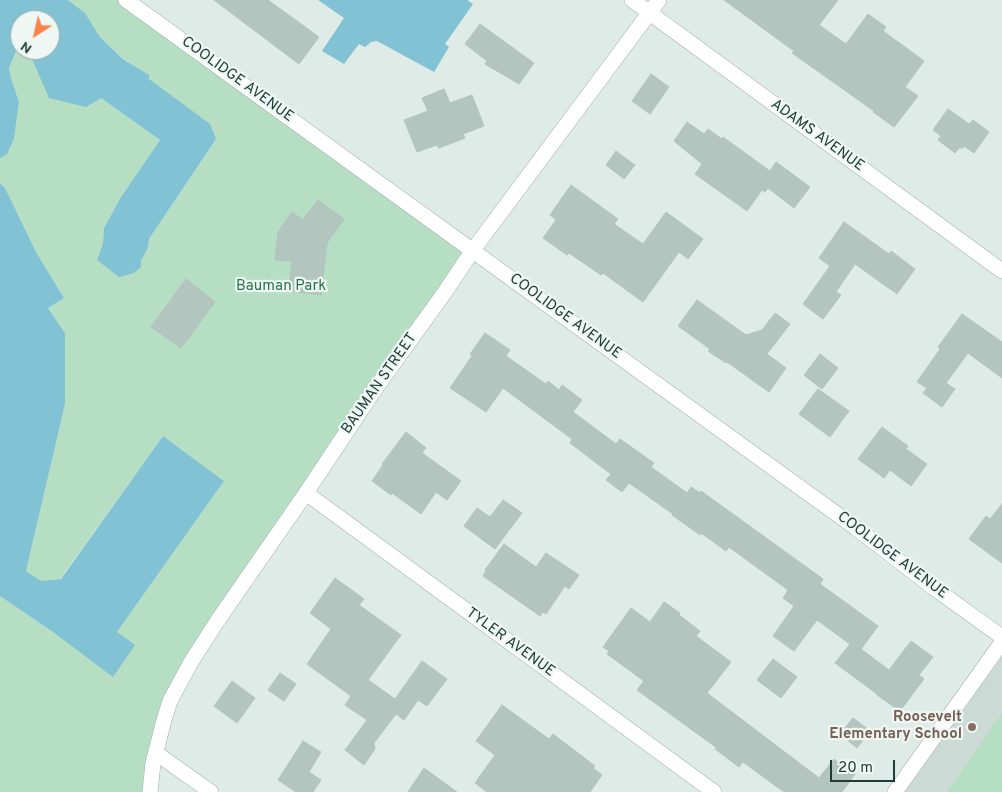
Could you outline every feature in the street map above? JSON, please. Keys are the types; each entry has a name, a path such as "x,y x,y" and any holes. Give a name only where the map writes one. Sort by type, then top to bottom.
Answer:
{"street":[{"name":"COOLIDGE AVENUE","path":"126,0 856,528 1002,637"},
{"name":"ADAMS AVENUE","path":"632,0 1002,271"},
{"name":"BAUMAN STREET","path":"150,792 153,763 164,720 170,701 191,662 375,388 473,250 659,0"},
{"name":"TYLER AVENUE","path":"306,493 714,792"},
{"path":"895,792 1002,642"},
{"path":"156,753 211,792"}],"shaded area":[{"name":"Roosevelt Elementary School","path":"1002,642 1002,792 895,792"}],"green space":[{"name":"Bauman Park","path":"68,0 126,0 473,250 170,701 150,792 0,792 0,596 113,676 117,632 224,481 163,436 60,579 41,581 26,571 65,404 65,333 48,308 64,298 36,252 5,188 0,183 0,158 7,153 14,139 19,102 9,68 12,60 32,60 50,98 101,98 160,140 121,197 104,228 103,243 97,259 141,261 148,248 149,239 216,139 149,79 148,75 124,59 100,37 85,13"},
{"path":"1002,713 1002,792 947,792"}],"water":[{"path":"0,0 68,0 85,13 100,37 123,59 149,75 149,79 210,124 216,139 149,239 148,248 141,261 141,267 134,273 119,277 97,260 103,243 104,228 121,197 160,140 101,98 86,107 49,98 32,60 60,60 60,10 10,10 10,60 12,60 9,68 19,102 14,139 7,154 0,158"},
{"path":"318,0 467,0 473,4 445,44 449,47 434,72 377,41 371,42 365,47 359,44 344,64 322,51 344,18"},
{"path":"0,183 5,188 36,252 64,298 48,308 65,333 65,404 26,571 41,581 61,579 163,436 224,481 117,632 135,645 113,677 53,632 0,596"}],"building":[{"path":"214,0 268,0 319,37 299,64"},
{"path":"724,0 838,0 819,25 846,44 868,14 886,27 883,31 924,61 905,87 918,96 894,127 792,53 794,51"},
{"path":"480,24 534,63 519,84 485,64 487,61 465,44"},
{"path":"651,74 669,87 650,114 632,101"},
{"path":"444,89 450,103 472,95 484,126 463,134 465,138 439,148 437,145 417,152 404,120 428,111 422,98"},
{"path":"948,109 969,124 973,120 989,132 974,153 964,146 962,149 960,147 955,153 938,140 941,136 933,130"},
{"path":"687,122 704,134 708,129 722,139 723,137 770,171 776,162 810,187 794,208 768,188 765,192 762,190 747,211 695,174 702,164 674,141"},
{"path":"616,151 635,165 624,179 606,165"},
{"path":"571,185 618,219 614,224 643,244 666,212 703,239 688,259 679,252 643,302 603,273 601,275 543,238 556,220 550,215"},
{"path":"318,200 344,219 327,243 321,295 289,291 292,261 275,260 278,232 292,212 303,220"},
{"path":"844,222 889,254 891,251 915,269 897,294 855,264 836,292 841,295 823,319 803,304 830,266 819,258"},
{"path":"186,279 215,302 181,348 151,327"},
{"path":"697,300 746,335 762,330 775,313 790,324 767,354 786,368 769,392 708,351 710,349 678,326"},
{"path":"962,314 1002,342 1002,378 968,353 946,383 955,389 942,407 923,393 927,388 917,382 940,349 938,347"},
{"path":"485,333 510,350 506,356 546,384 548,381 559,390 562,385 582,400 573,412 616,444 620,439 654,463 651,467 687,493 691,487 700,493 701,491 823,579 820,584 878,626 861,649 889,670 911,641 933,657 919,675 924,679 900,711 835,663 850,644 817,620 794,651 773,636 794,606 783,598 788,590 729,547 726,551 701,533 700,535 629,483 622,492 606,480 611,474 570,443 572,439 503,388 486,412 450,388"},
{"path":"820,354 838,368 822,389 804,375"},
{"path":"818,389 849,411 830,437 799,414"},
{"path":"882,427 908,446 906,449 927,464 911,486 890,470 884,478 858,459"},
{"path":"406,432 426,448 422,453 461,481 447,500 436,492 421,514 372,481"},
{"path":"503,500 522,513 495,549 464,526 477,508 490,517"},
{"path":"1002,504 1002,563 969,539 986,516 990,519"},
{"path":"504,544 536,567 546,553 579,575 569,589 565,586 546,614 543,612 540,616 483,576 485,570"},
{"path":"335,578 364,599 359,605 401,635 368,680 395,699 422,661 447,679 427,706 418,700 404,720 396,714 374,743 375,749 364,765 345,750 367,720 345,705 351,696 307,664 331,629 310,613"},
{"path":"664,602 700,631 696,636 731,662 707,693 819,778 834,759 855,774 842,792 785,792 743,762 739,767 715,749 717,748 637,690 644,681 607,654 609,651 603,647 631,608 650,622"},
{"path":"773,659 797,677 781,698 757,680"},
{"path":"280,673 296,684 284,701 268,690"},
{"path":"232,681 255,698 237,723 214,706"},
{"path":"502,705 549,739 553,734 595,766 593,768 602,775 590,792 487,792 475,783 495,755 476,741"},
{"path":"853,718 870,731 857,748 840,734"},
{"path":"303,741 321,752 309,772 321,780 313,792 296,792 278,780"},
{"path":"424,768 457,792 408,792"}],"place":[{"name":"Roosevelt Elementary School","path":"972,727"}]}
